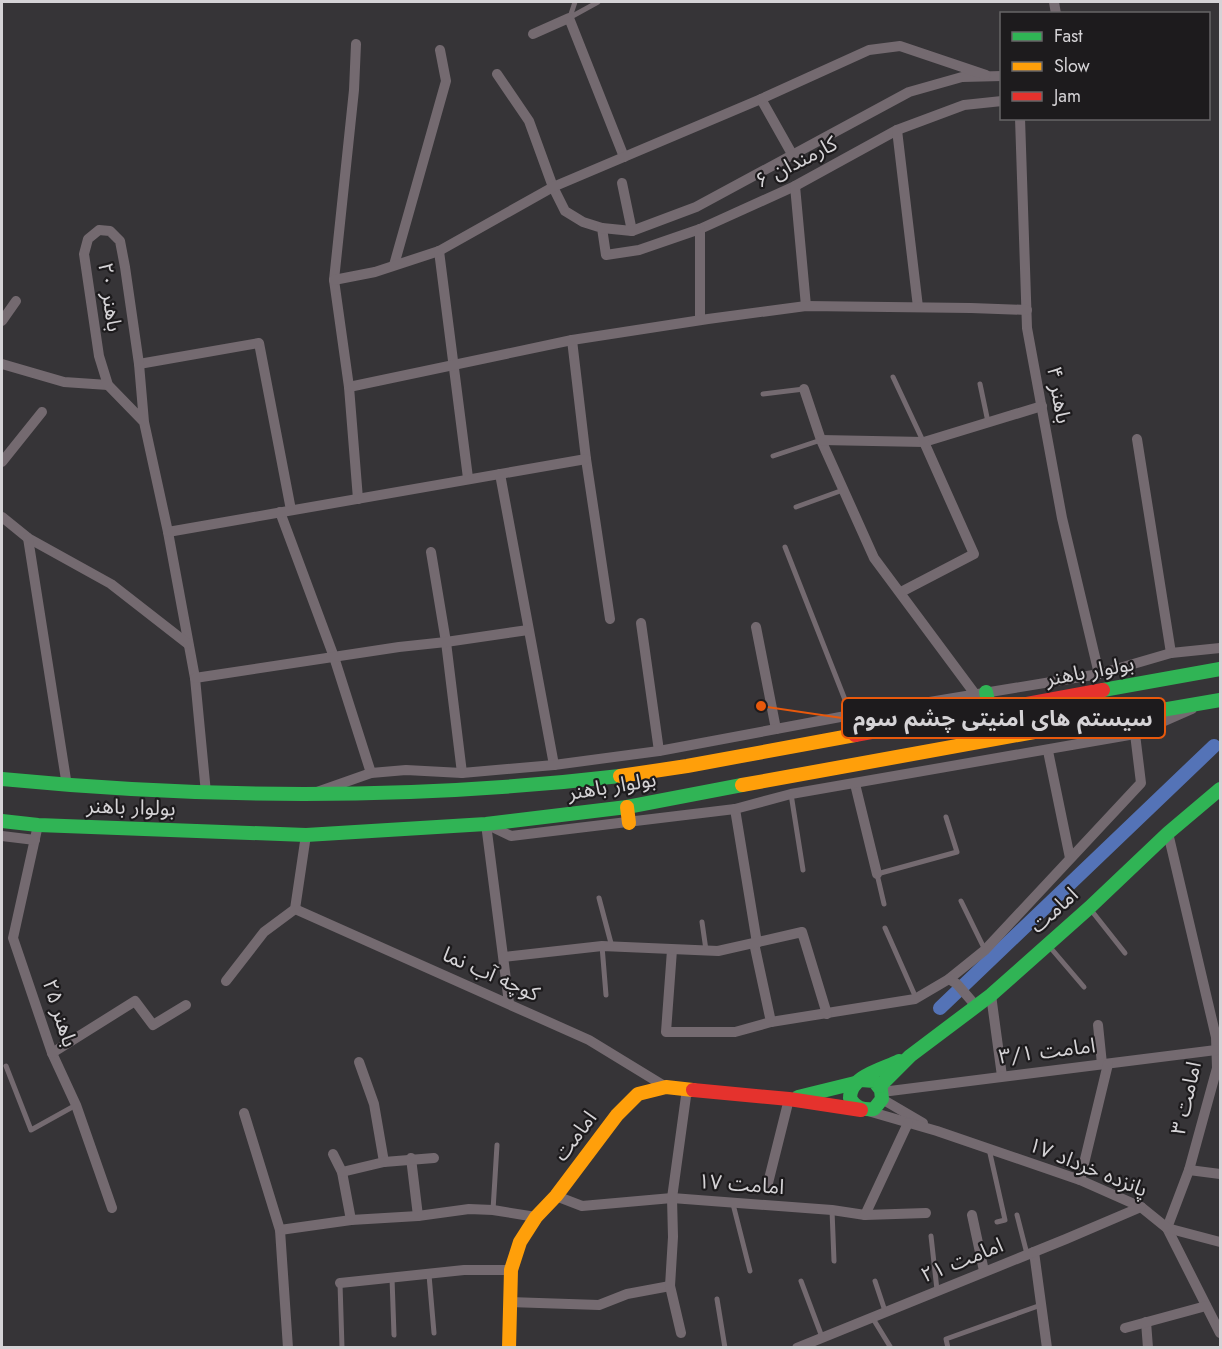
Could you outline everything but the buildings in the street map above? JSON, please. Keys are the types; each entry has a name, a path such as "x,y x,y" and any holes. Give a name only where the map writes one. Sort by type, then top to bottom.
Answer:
{"main road":[{"name":"بولوار باهنر","path":"2,779 67,786 206,793 311,794 484,790 621,776 1221,669"},
{"path":"980,693 990,710"},
{"name":"بولوار باهنر","path":"2,821 38,825 306,835 486,824 627,807 877,759 1221,700"},
{"path":"896,728 894,742 901,755"},
{"path":"871,732 879,744 877,759"},
{"name":"امامت","path":"789,1099 858,1082 910,1056 991,995 1089,908 1168,833 1221,789"},
{"path":"627,807 630,823"},
{"name":"امامت","path":"881,1093 910,1056"},
{"path":"875,1081 881,1093 874,1109 864,1110 854,1105 851,1098 851,1090 858,1082 875,1081"},
{"name":"امامت","path":"509,1347 511,1270 520,1242 536,1217 556,1196 617,1115 638,1094 666,1087 789,1099 864,1110"}],"street":[{"path":"533,34 569,18 624,157"},
{"path":"356,44 354,90 334,280 349,387 358,499"},
{"path":"334,280 375,272 439,251 553,187 761,99 869,50 900,46 986,75"},
{"path":"394,265 446,81 440,50"},
{"path":"497,74 529,121 553,187 565,211 583,222 602,228 632,231 696,207 909,92 962,77 1000,75"},
{"path":"761,99 792,154"},
{"name":"کارمندان ۶","path":"602,228 606,255 639,250 700,230 795,186 897,130 964,105 1000,101"},
{"name":"باهنر ۴","path":"1020,120 1027,328 1062,518 1099,674"},
{"path":"897,130 918,307"},
{"path":"622,183 632,231"},
{"path":"795,186 806,306"},
{"name":"باهنر ۲۰","path":"144,422 108,385 99,356 84,254 88,239 99,230 110,231 120,241 125,267 139,364 144,422 168,532 195,678 206,793"},
{"path":"700,230 700,320"},
{"path":"439,251 468,478"},
{"path":"2,321 16,301"},
{"path":"349,387 572,340 806,306 1027,310"},
{"path":"572,340 586,459 610,619"},
{"path":"139,364 259,342 285,511 371,773"},
{"path":"2,364 64,382 108,385"},
{"path":"804,389 821,440 874,558 980,693"},
{"path":"821,440 924,442 1042,406"},
{"path":"2,462 42,412"},
{"path":"1137,439 1171,653"},
{"path":"901,592 974,554 924,442"},
{"path":"168,532 586,459"},
{"path":"500,474 554,765"},
{"path":"2,518 28,538 111,584 188,644"},
{"path":"28,538 67,786"},
{"path":"431,552 446,642 462,773"},
{"path":"641,623 659,751"},
{"path":"756,627 776,729"},
{"path":"195,678 528,630"},
{"path":"311,794 371,773 406,770 462,773 554,765 659,751 850,715 1099,674 1171,653 1221,648"},
{"path":"486,824 511,836 735,809 791,794 1135,734 1206,703"},
{"path":"672,950 666,1032 735,1032 771,1022 916,998 953,981 985,951 1141,783 1135,734"},
{"path":"1048,751 1070,858"},
{"path":"855,783 877,874"},
{"path":"735,809 755,943 771,1022"},
{"path":"486,824 508,1003"},
{"name":"باهنر ۲۵","path":"38,825 14,938 52,1053 76,1105 112,1208"},
{"name":"امامت ۳","path":"1167,1228 1189,1170 1216,1068 1216,1037 1168,833"},
{"path":"226,981 264,932 295,909 306,835"},
{"path":"2,836 34,840"},
{"name":"کوچه آب نما","path":"295,909 590,1040 666,1087"},
{"path":"504,957 607,946 718,951 802,932 827,1014"},
{"path":"953,981 976,1006"},
{"path":"991,995 1002,1076"},
{"path":"52,1053 135,1001 153,1025 186,1005"},
{"path":"1080,1180 1105,1064 1098,1025"},
{"name":"امامت ۳/۱","path":"881,1093 1216,1050"},
{"path":"358,1062 374,1104 384,1162"},
{"path":"681,1333 670,1286 673,1237 672,1198 687,1089"},
{"name":"پانزده خرداد ۱۷","path":"881,1093 937,1131"},
{"path":"768,1183 789,1099"},
{"name":"پانزده خرداد ۱۷","path":"864,1110 937,1131 1080,1180 1141,1207 1167,1228 1221,1242"},
{"path":"244,1113 280,1230 288,1347"},
{"path":"866,1215 908,1123"},
{"path":"333,1154 342,1172 351,1220"},
{"path":"411,1158 418,1216"},
{"path":"342,1172 384,1162 411,1158 434,1158"},
{"path":"1189,1170 1221,1174"},
{"name":"امامت ۱۷","path":"556,1196 582,1206 672,1198 832,1210 866,1215 926,1213"},
{"name":"امامت ۲۱","path":"803,1346 822,1336 1141,1207"},
{"path":"280,1230 351,1220 418,1216 469,1209 493,1210 536,1217"},
{"path":"972,1215 984,1271"},
{"path":"1167,1228 1221,1333"},
{"path":"1030,1253 1047,1347"},
{"path":"340,1283 464,1270 511,1270"},
{"path":"509,1302 599,1305 627,1294 670,1286"},
{"path":"1125,1328 1206,1306"},
{"path":"1146,1322 1148,1347"}],"lane":[{"path":"569,18 574,2"},
{"path":"569,18 598,2"},
{"path":"892,377 924,442"},
{"path":"980,384 988,422"},
{"path":"763,394 804,389"},
{"path":"773,456 821,440"},
{"path":"796,507 844,490"},
{"path":"785,547 850,715"},
{"path":"791,794 803,870"},
{"path":"884,904 877,874 957,852 946,817"},
{"path":"598,898 607,946 606,995"},
{"path":"961,901 985,951"},
{"path":"1089,908 1125,953"},
{"path":"702,922 707,950"},
{"path":"885,928 916,998"},
{"path":"1048,945 1084,987"},
{"path":"6,1066 31,1130 76,1105"},
{"path":"493,1210 497,1145"},
{"path":"989,1149 1005,1220 997,1222"},
{"path":"732,1202 750,1271"},
{"path":"832,1210 834,1261"},
{"path":"1017,1215 1030,1253"},
{"path":"931,1236 937,1290"},
{"path":"429,1274 434,1333"},
{"path":"392,1278 394,1335"},
{"path":"801,1281 822,1336"},
{"path":"875,1281 885,1311"},
{"path":"340,1283 342,1347"},
{"path":"717,1299 725,1347"},
{"path":"948,1347 946,1339 1041,1305"},
{"path":"872,1317 891,1347"}],"waterway":[{"path":"940,1008 1214,746"}],"traffic: fast":[{"path":"1103,690 1220,669"},
{"path":"986,692 990,710"},
{"path":"1051,729 1220,700"},
{"path":"2,779 156,790 311,794 466,789 620,776"},
{"path":"2,821 38,825 306,835 486,824 627,807 742,785"},
{"path":"880,1086 910,1056 991,995 1089,908 1168,833 1220,789"},
{"path":"861,1080 874,1081 881,1090 882,1099 874,1109 863,1109 854,1104 850,1098 851,1090 855,1084 868,1074 899,1061"},
{"path":"798,1097 855,1083"}],"traffic: slow":[{"path":"742,785 1051,729"},
{"path":"620,776 855,735"},
{"path":"627,807 629,823"},
{"path":"509,1348 511,1270 520,1242 536,1217 556,1196 617,1115 638,1094 666,1087 693,1090"}],"traffic: jam":[{"path":"855,735 1103,690"},
{"path":"693,1090 789,1099 861,1110"}],"place":[{"name":"سیستم های امنیتی چشم سوم","path":"761,706"}]}
